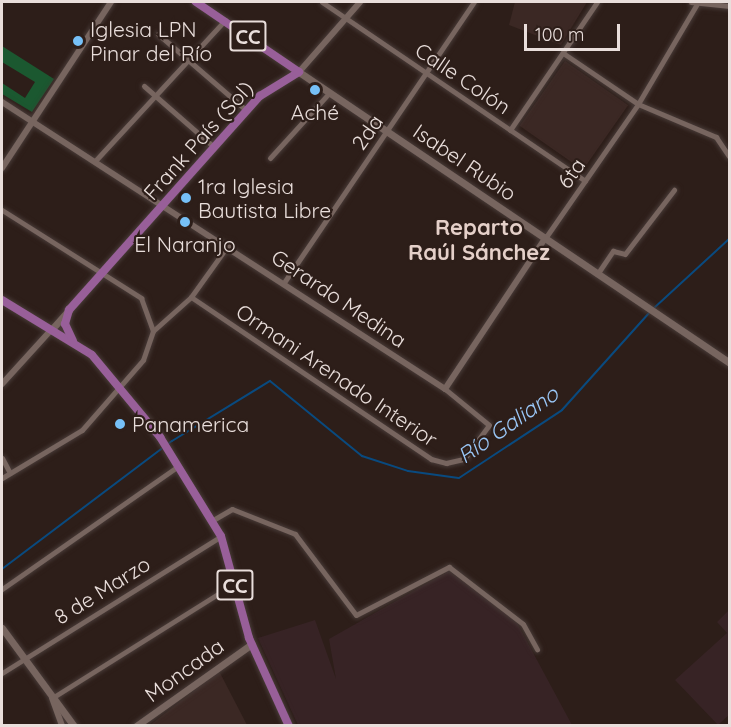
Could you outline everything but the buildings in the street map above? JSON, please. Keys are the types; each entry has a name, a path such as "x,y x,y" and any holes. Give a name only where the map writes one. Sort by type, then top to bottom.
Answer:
{"main road":[{"name":"CC","path":"196,2 299,72"},
{"name":"Isabel Rubio","path":"299,72 729,363"},
{"name":"Frank País (Sol)","path":"69,310 246,110 269,88 299,72"},
{"name":"CC","path":"2,300 75,345 119,383 160,437 221,536 252,644 289,726"},
{"path":"51,330 69,310"},
{"path":"69,310 65,324 75,345"},
{"path":"2,628 73,724"},
{"name":"Moncada","path":"136,726 252,644"}],"street":[{"path":"2,168 111,2"},
{"name":"Calle Colón","path":"322,2 585,181"},
{"name":"Frank País (Sol)","path":"299,72 348,20 360,2"},
{"name":"2da","path":"285,281 389,131 474,2"},
{"path":"510,130 597,2"},
{"path":"691,2 729,6"},
{"name":"6ta","path":"445,389 638,104 697,2"},
{"path":"95,161 225,20"},
{"path":"158,34 246,110"},
{"path":"563,53 638,104 716,137 729,156"},
{"path":"144,86 214,147"},
{"path":"270,159 330,92"},
{"name":"Gerardo Medina","path":"2,102 285,281 445,389 489,425"},
{"path":"598,273 613,251 626,254 674,190"},
{"path":"2,210 141,298 153,331"},
{"path":"2,478 81,430 119,383 142,360 153,331 191,297 229,244"},
{"name":"Ormani Arenado Interior","path":"191,297 431,459 446,463 464,459 489,425"},
{"path":"2,384 51,330"},
{"path":"2,458 10,473"},
{"path":"2,589 178,466"},
{"path":"213,520 232,509 295,534 356,615 448,567 523,624 537,649"},
{"name":"8 de Marzo","path":"2,673 221,536"},
{"path":"73,724 63,726 52,698 234,584"}],"shaded area":[{"path":"515,2 587,2 561,45 509,25"},
{"path":"565,61 628,105 583,170 520,126"},
{"path":"449,571 516,621 572,725 298,725 258,638 315,620 336,679 329,639"},
{"path":"729,610 729,715 718,725 675,680 727,633 717,622"},
{"path":"219,671 247,725 149,726"}],"green space":[{"path":"2,46 54,79 32,112 2,94 2,83 25,98 35,82 2,62"}],"waterway":[{"name":"Río Galiano","path":"654,308 730,238"},
{"name":"Río Galiano","path":"2,569 172,441 270,381 362,456 408,471 459,478 562,410 650,312"}],"place":[{"name":"Iglesia LPN Pinar del Río","path":"78,41"},
{"name":"Aché","path":"315,90"},
{"name":"1ra Iglesia Bautista Libre","path":"186,198"},
{"name":"El Naranjo","path":"185,222"},
{"name":"Panamerica","path":"120,424"}],"district":[{"name":"Reparto Raúl Sánchez","path":"479,240"}]}
